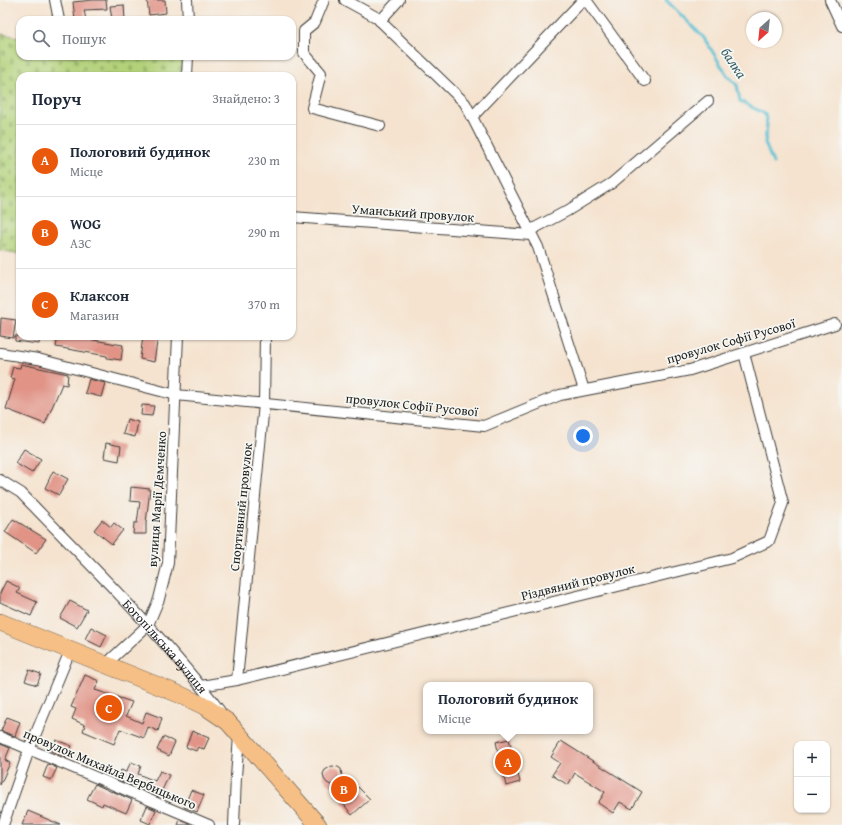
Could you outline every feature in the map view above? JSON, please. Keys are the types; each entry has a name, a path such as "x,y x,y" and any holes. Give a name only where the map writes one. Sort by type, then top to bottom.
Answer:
{"main road":[{"path":"0,622 200,704 228,722"},
{"name":"Богопільська вулиця","path":"228,722 318,825"}],"street":[{"path":"55,0 58,16"},
{"path":"186,0 188,16"},
{"path":"324,0 315,22 304,31 304,53 321,73 312,108 380,126"},
{"path":"346,0 376,17 465,103 538,247 584,390"},
{"path":"380,21 399,0"},
{"path":"472,118 584,0 644,81"},
{"path":"830,0 842,26"},
{"path":"187,72 188,60"},
{"path":"530,233 612,183 708,101"},
{"name":"Уманський провулок","path":"296,217 530,233"},
{"name":"провулок Софії Русової","path":"0,353 38,359 176,394 484,426 560,395 690,370 835,324"},
{"name":"вулиця Марії Демченко","path":"105,665 148,625 159,599 168,563 178,340"},
{"name":"Спортивний провулок","path":"237,680 264,404 265,340"},
{"name":"Різдвяний провулок","path":"201,686 237,680 732,558 769,541 783,503 744,353"},
{"name":"Богопільська вулиця","path":"0,480 21,493 148,625 201,686 228,722"},
{"path":"3,825 29,750 70,651"},
{"path":"234,825 239,736"},
{"name":"провулок Михайла Вербицького","path":"0,737 209,825"}],"green space":[{"path":"0,34 16,36 16,60 187,60 187,72 16,72 16,253 0,250"}],"building":[{"path":"106,0 107,9 84,10 85,16 75,16 73,2"},
{"path":"147,0 165,0 166,13 149,15"},
{"path":"124,5 125,16 111,16 110,6"},
{"path":"1,318 16,320 13,338 0,336"},
{"path":"15,336 16,340 40,340 39,344 15,341"},
{"path":"57,340 94,340 123,345 121,360 56,347"},
{"path":"142,340 157,340 154,362 140,359"},
{"path":"21,364 68,374 67,385 62,384 45,424 6,409 15,379 10,378 13,367 20,368"},
{"path":"89,379 105,383 101,397 85,393"},
{"path":"142,405 154,406 152,416 141,415"},
{"path":"127,419 138,422 135,437 123,434"},
{"path":"106,443 121,446 119,461 104,458"},
{"path":"24,449 41,459 32,473 15,463"},
{"path":"53,471 68,479 59,495 45,488"},
{"path":"131,487 150,489 146,534 133,534 134,523 137,523 140,502 130,501"},
{"path":"13,519 46,539 36,553 5,532"},
{"path":"102,520 111,527 114,523 123,530 112,544 94,530"},
{"path":"6,581 20,588 17,593 37,602 31,616 0,602 0,593"},
{"path":"70,601 87,610 77,627 60,618"},
{"path":"91,627 107,635 101,647 85,639"},
{"path":"29,670 41,674 37,685 25,681"},
{"path":"85,675 99,681 95,690 132,702 126,716 142,723 146,712 162,718 158,731 148,727 144,738 120,729 114,744 83,731 85,725 72,719 76,709 71,707"},
{"path":"7,717 20,722 15,736 1,731"},
{"path":"192,731 209,738 204,749 198,747 196,751 186,747"},
{"path":"163,737 175,742 169,756 157,750"},
{"path":"509,739 520,782 506,786 496,742"},
{"path":"56,740 72,746 67,758 51,751"},
{"path":"561,741 642,792 632,809 620,802 613,813 598,803 605,792 575,773 568,785 552,775 560,763 551,757"},
{"path":"0,744 10,748 5,760 10,763 0,785"},
{"path":"131,762 141,766 138,774 155,781 160,771 169,775 159,797 117,779 121,770 126,772"},
{"path":"48,764 57,768 51,780 43,777"},
{"path":"332,766 341,769 342,777 355,790 358,787 370,799 352,815 342,802 345,799 324,779 323,774 325,770"},
{"path":"95,784 132,800 126,813 103,803 102,806 87,799"},
{"path":"191,790 204,795 197,812 184,807"},
{"path":"147,806 156,810 150,824 141,820"},
{"path":"28,811 61,825 22,825"},
{"path":"180,820 190,824 178,825"}],"waterway":[{"name":"балка","path":"666,0 704,38 727,75 737,85 740,101 765,114 767,125 765,143 773,163"}],"place":[{"name":"Клаксон","path":"109,708"},
{"name":"Пологовий будинок","path":"508,762"},
{"name":"WOG","path":"344,789"}]}
